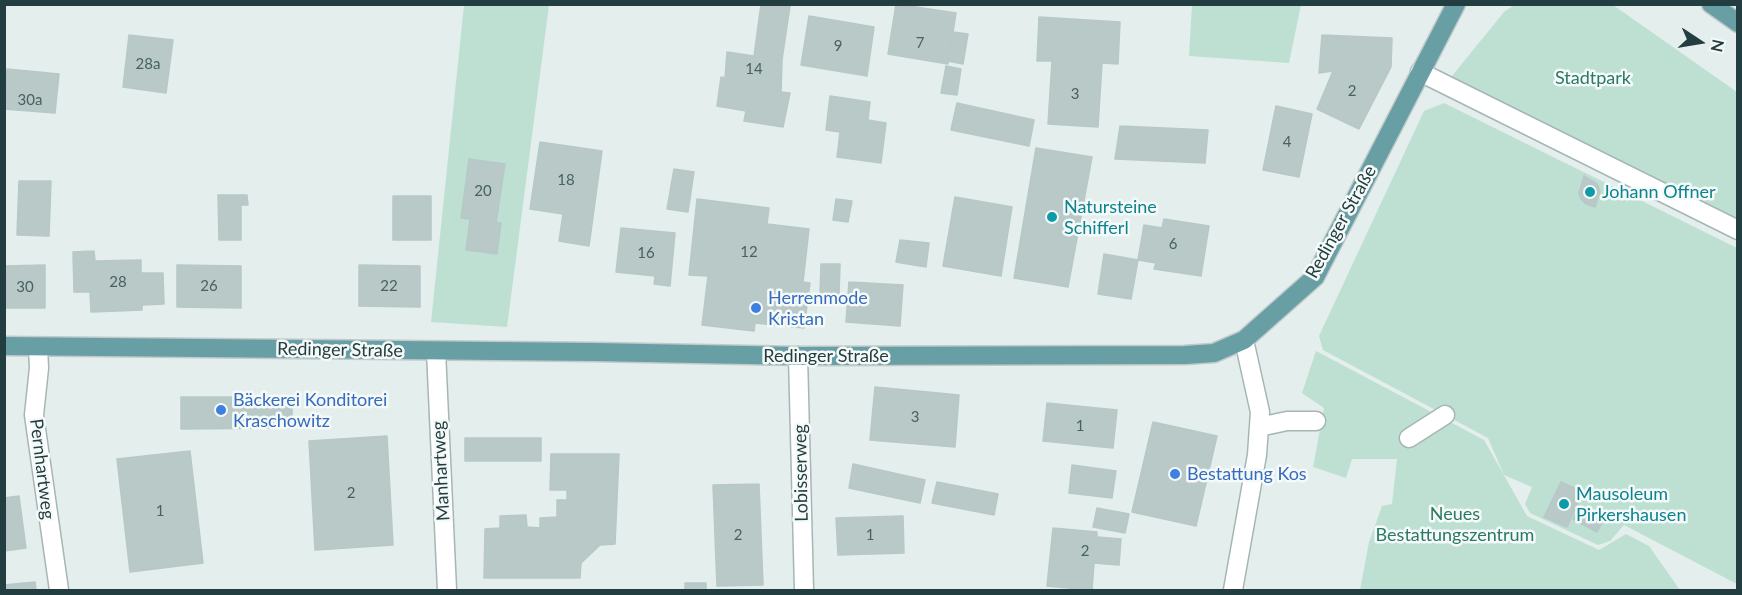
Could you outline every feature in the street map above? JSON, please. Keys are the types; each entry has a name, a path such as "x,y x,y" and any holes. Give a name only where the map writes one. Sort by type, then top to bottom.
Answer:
{"main road":[{"name":"Redinger Straße","path":"4,346 798,356 1214,353 1244,340 1315,277 1456,4"},
{"path":"1711,4 1737,23"}],"street":[{"path":"1420,72 1737,230"},
{"path":"1233,591 1257,454 1260,412 1244,340"},
{"name":"Pernhartweg","path":"38,347 39,368 34,415 59,591"},
{"name":"Manhartweg","path":"436,351 447,591"},
{"name":"Lobisserweg","path":"798,356 804,591"},
{"path":"1408,438 1445,415"},
{"path":"1259,427 1287,421 1316,421"}],"green space":[{"path":"464,5 549,5 507,327 431,322"},
{"path":"1192,5 1301,5 1289,63 1189,56"},
{"name":"Stadtpark","path":"1514,5 1613,5 1737,92 1737,231 1450,88 1452,76 1504,12"},
{"path":"1444,103 1737,248 1737,584 1624,525 1610,541 1598,545 1530,513 1525,504 1532,487 1504,475 1488,438 1323,350 1319,336 1424,111"},
{"name":"Neues Bestattungszentrum","path":"1316,351 1484,440 1527,516 1599,550 1626,534 1649,546 1680,590 1360,590 1369,542 1382,506 1392,504 1397,459 1352,459 1346,478 1313,467 1324,408 1302,393"}],"building":[{"path":"761,4 790,6 782,60 781,92 790,93 783,127 744,121 746,111 717,106 721,77 725,78 727,52 754,56"},
{"path":"896,4 956,13 948,64 888,54"},
{"path":"809,16 874,27 867,76 801,65"},
{"path":"1039,17 1120,22 1118,64 1102,63 1098,127 1048,124 1052,61 1037,61"},
{"path":"953,32 968,34 963,64 948,61"},
{"path":"129,35 173,40 166,93 123,87"},
{"path":"1322,35 1392,38 1391,67 1359,129 1317,109 1333,71 1319,73"},
{"path":"946,66 961,69 957,95 941,93"},
{"path":"7,69 59,74 55,113 4,109"},
{"path":"830,96 870,102 868,120 886,123 881,163 837,157 840,132 826,130"},
{"path":"957,103 1034,120 1029,146 951,130"},
{"path":"1276,106 1312,114 1299,177 1263,170"},
{"path":"1120,126 1208,130 1205,163 1115,159"},
{"path":"540,142 602,151 589,246 559,241 563,214 530,209"},
{"name":"Natursteine Schifferl","path":"1036,148 1092,157 1068,287 1014,278"},
{"path":"469,159 505,164 496,223 461,218"},
{"path":"674,169 694,172 688,212 667,209"},
{"name":"Johann Offner","path":"1584,176 1597,184 1600,191 1595,207 1586,204 1581,199 1579,193"},
{"path":"19,181 51,181 49,236 17,235"},
{"path":"218,195 247,195 248,205 241,205 241,240 219,240"},
{"path":"393,196 431,196 431,240 393,240"},
{"path":"955,197 1012,207 1001,276 943,266"},
{"path":"697,199 769,208 767,224 809,229 803,282 810,283 804,328 755,323 754,331 702,325 708,276 689,275"},
{"path":"836,199 852,201 848,222 833,220"},
{"path":"470,219 501,223 497,254 466,250"},
{"path":"1164,219 1209,226 1201,276 1154,269 1156,263 1138,260 1144,225 1162,228"},
{"path":"621,228 675,233 670,286 654,284 655,276 616,272"},
{"path":"900,240 929,243 926,267 896,262"},
{"path":"94,251 95,261 141,260 141,273 163,273 164,304 142,305 142,310 91,312 90,292 74,292 73,252"},
{"path":"1104,254 1138,260 1131,299 1098,294"},
{"path":"821,264 840,264 839,295 820,294"},
{"path":"45,265 45,308 4,308 4,266"},
{"path":"177,265 241,266 241,308 177,307"},
{"path":"359,265 420,266 420,307 359,306"},
{"path":"849,282 903,285 900,326 846,322"},
{"path":"875,387 959,395 955,447 870,440"},
{"path":"181,397 292,397 292,428 181,429"},
{"path":"1047,403 1117,410 1113,448 1043,441"},
{"name":"Bestattung Kos","path":"1153,422 1217,436 1196,526 1132,512"},
{"path":"387,436 393,545 315,550 309,441"},
{"path":"465,438 541,438 541,461 465,461"},
{"path":"190,451 203,563 130,572 117,459"},
{"path":"551,454 619,454 615,544 600,545 581,563 580,578 484,578 485,529 500,528 500,516 526,515 527,527 540,528 540,518 557,517 557,500 567,500 567,490 550,490"},
{"path":"853,464 925,480 920,503 849,488"},
{"path":"1072,465 1116,471 1112,498 1069,493"},
{"path":"937,482 998,494 994,515 932,503"},
{"name":"Mausoleum Pirkershausen","path":"1561,482 1583,492 1567,527 1544,517"},
{"path":"759,484 763,585 717,586 713,485"},
{"path":"19,496 26,548 4,551 4,498"},
{"path":"1097,508 1129,514 1125,533 1093,527"},
{"path":"1579,508 1603,521 1597,532 1573,519"},
{"path":"903,516 904,553 838,555 836,518"},
{"path":"1053,528 1097,532 1097,537 1121,539 1119,565 1094,563 1092,590 1047,586"},
{"path":"35,582 36,590 4,590 4,585"},
{"path":"685,583 706,583 706,590 685,590"}],"place":[{"name":"Johann Offner","path":"1590,192"},
{"name":"Natursteine Schifferl","path":"1052,217"},
{"name":"Herrenmode Kristan","path":"756,308"},
{"name":"Bäckerei Konditorei Kraschowitz","path":"221,410"},
{"name":"Bestattung Kos","path":"1175,474"},
{"name":"Mausoleum Pirkershausen","path":"1564,504"}]}
